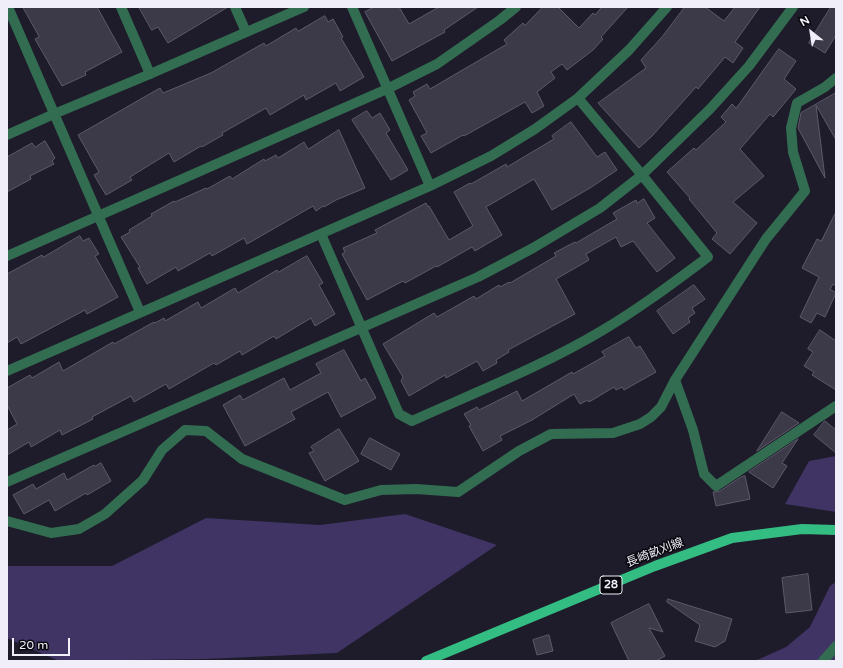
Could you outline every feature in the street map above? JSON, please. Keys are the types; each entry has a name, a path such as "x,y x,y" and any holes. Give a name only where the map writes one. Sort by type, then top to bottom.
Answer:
{"main road":[{"name":"長崎畝刈線","path":"426,661 655,566 732,538 802,528 836,530"}],"street":[{"path":"8,7 140,312"},
{"path":"121,7 150,74"},
{"path":"235,7 246,32"},
{"path":"7,136 54,114 304,7"},
{"path":"352,7 430,186"},
{"path":"7,256 387,89 438,64 516,7"},
{"path":"7,371 430,186 491,156 535,129 578,98 629,50 667,7"},
{"path":"7,482 478,276 533,248 600,208 642,175 710,109 748,66 793,7"},
{"path":"7,521 51,533 79,529 105,514 143,480 162,450 185,430 206,431 242,459 345,500 381,490 416,489 458,492 519,451 551,434 613,433 640,424 661,408 675,380 766,239 805,191 793,152 791,128 797,103 825,87 836,78"},
{"path":"321,234 399,414 412,421 558,355 603,330 651,299 708,258 578,98"},
{"path":"675,380 693,430 704,474 716,486 836,406"},
{"path":"823,661 836,646"}],"shaded area":[{"path":"836,456 836,512 785,504 809,461"},
{"path":"405,514 497,545 337,653 206,659 59,661 7,638 7,566 112,566 206,518 320,525"},
{"path":"836,582 836,661 755,661 786,647 810,627 830,586"}],"building":[{"path":"23,7 97,7 122,52 85,72 86,75 62,86 35,39 39,37"},
{"path":"139,7 228,7 168,43 158,27 152,30"},
{"path":"375,7 399,7 409,24 439,7 478,7 444,30 445,32 392,61 365,12"},
{"path":"543,7 558,7 579,28 593,13 595,15 602,7 628,7 601,37 603,39 593,50 567,70 562,64 551,72 555,78 537,92 544,106 532,113 525,102 431,153 421,136 427,133 409,100 415,96 413,92 427,84 430,89 507,44 504,40 523,23 525,25"},
{"path":"685,7 705,7 724,21 735,7 760,7 735,42 743,48 733,63 725,57 698,89 696,87 652,136 639,148 598,103 646,68 641,60 662,37"},
{"path":"831,7 836,7 836,35 825,53 809,43"},
{"path":"325,16 328,22 333,19 343,37 341,38 364,77 340,91 336,83 306,100 304,95 270,115 266,108 222,133 223,135 174,162 169,153 130,177 132,180 106,195 94,175 99,172 78,135 160,88 163,93 211,73 264,43 266,46 296,28 298,31"},
{"path":"779,49 796,61 784,79 796,89 773,117 770,114 740,149 764,176 733,202 757,223 730,254 712,239 717,233 689,199 690,198 667,172 694,148 696,150 726,122 721,117 732,104 736,108"},
{"path":"836,93 836,140 816,105 825,178 798,128 801,113"},
{"path":"367,111 372,118 380,113 390,130 386,133 408,170 391,180 352,120"},
{"path":"571,122 597,157 605,152 617,170 552,210 534,179 486,207 502,235 475,251 472,247 437,267 436,266 405,283 403,281 367,300 342,254 345,252 343,248 377,233 375,230 426,203 449,240 473,226 454,192 506,164 507,167 554,139 552,136"},
{"path":"339,130 365,188 336,200 324,207 323,206 316,211 313,206 247,244 244,238 212,256 210,253 178,271 176,267 147,284 138,268 140,267 121,237 130,232 129,230 152,216 151,214 174,201 175,202 206,188 207,189 230,176 232,179 264,159 265,161 276,155 278,158 304,142 308,149"},
{"path":"45,141 55,158 52,161 54,164 30,176 31,179 7,192 7,157 32,143 35,147"},
{"path":"644,199 655,218 647,223 675,258 657,272 633,241 621,247 616,237 586,254 589,260 556,279 575,314 508,350 509,352 496,360 497,363 483,371 477,361 446,378 445,375 409,396 401,381 403,377 383,344 434,313 437,317 474,296 476,299 499,285 500,287 509,282 510,283 556,256 554,253 575,242 576,243 617,219 613,213 636,200 637,203"},
{"path":"836,212 836,286 833,284 830,289 836,293 825,317 817,313 811,323 800,317 819,277 802,268 817,239 821,241"},
{"path":"80,236 83,241 89,238 99,254 95,256 118,297 87,314 85,310 21,344 17,337 7,343 7,274 42,255 43,257"},
{"path":"307,256 323,283 319,285 335,314 315,326 311,318 276,339 274,336 242,355 240,351 216,365 214,363 169,389 166,384 134,402 131,396 92,417 93,419 62,435 60,430 31,447 29,442 7,455 7,430 17,424 7,405 7,388 30,375 32,378 59,362 63,371 113,342 114,344 154,322 155,323 164,318 165,321 198,302 201,308 235,288 238,293 277,270 278,272"},
{"path":"694,285 705,299 692,308 695,313 688,318 690,322 673,334 657,311"},
{"path":"820,330 836,341 836,390 812,375 814,372 804,366 813,352 808,349"},
{"path":"629,337 636,348 640,346 656,372 624,390 622,387 616,390 614,387 589,402 588,400 580,404 574,394 532,420 500,436 502,440 483,451 469,426 471,425 464,414 477,407 479,410 517,391 522,401 572,372 573,374 605,356 602,352"},
{"path":"344,350 361,381 365,378 376,398 341,417 328,392 291,412 295,419 245,446 223,405 240,395 243,400 284,378 290,390 321,373 316,364"},
{"path":"782,412 799,423 757,451"},
{"path":"825,421 836,430 836,453 814,435"},
{"path":"339,429 359,461 325,481 309,453 314,451 311,447"},
{"path":"370,438 400,454 391,470 361,454"},
{"path":"798,439 782,463 787,466 773,488 749,472"},
{"path":"101,463 111,481 87,495 86,493 55,511 49,500 24,514 13,495 33,484 36,489 64,473 67,480 94,465 95,466"},
{"path":"745,476 750,499 716,506 713,492 720,491 741,477"},
{"path":"808,574 812,610 786,613 782,578"},
{"path":"668,599 732,619 725,641 715,647 695,641 700,625 667,602"},
{"path":"649,604 663,632 649,628 665,656 656,661 629,661 611,623"},
{"path":"549,635 553,651 537,655 533,640"}]}
